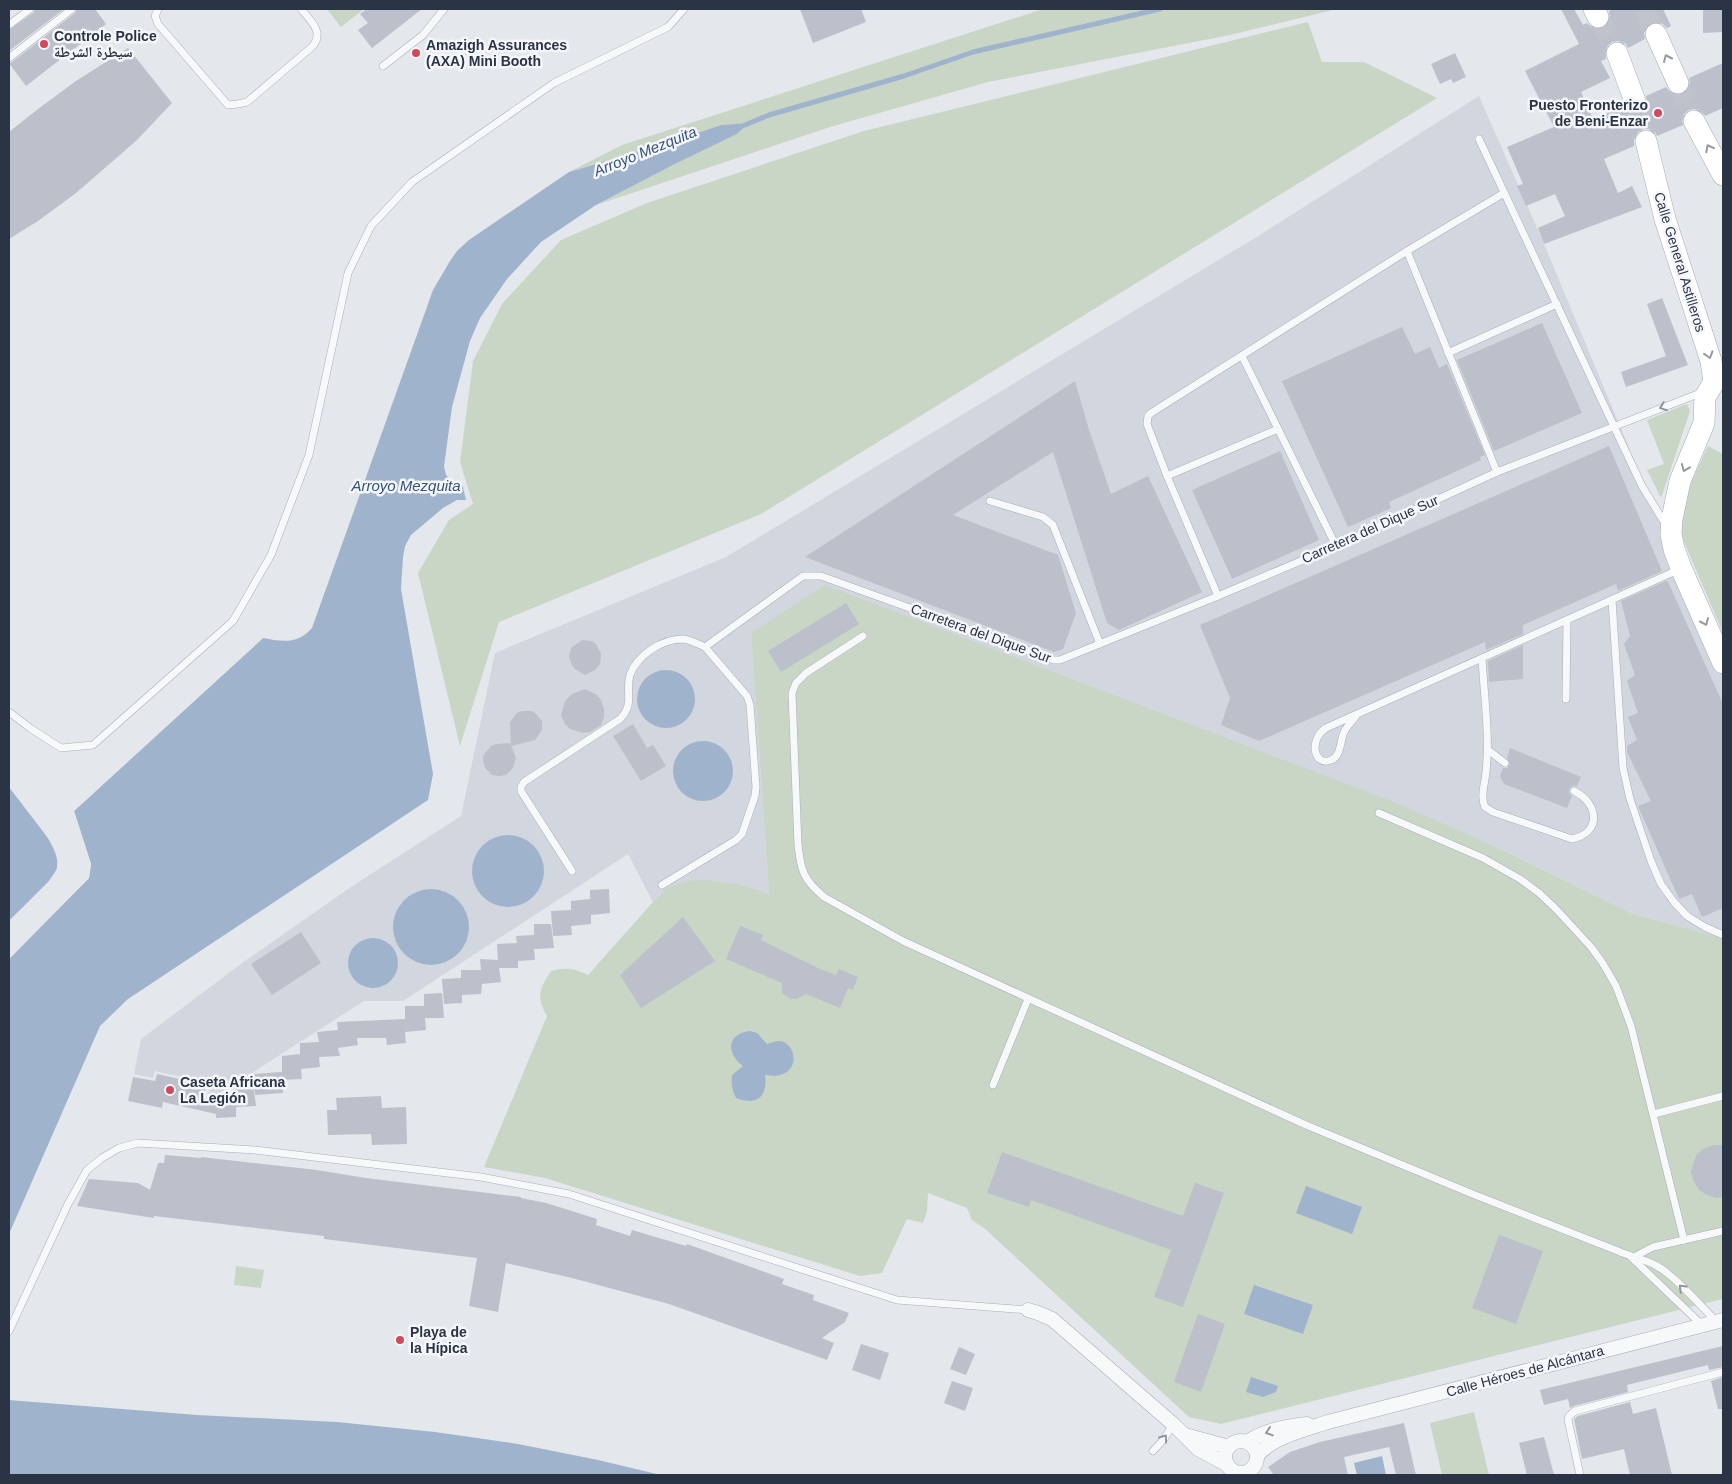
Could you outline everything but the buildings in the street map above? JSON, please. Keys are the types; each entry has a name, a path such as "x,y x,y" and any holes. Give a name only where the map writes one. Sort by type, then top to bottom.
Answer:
{"main road":[{"path":"1656,34 1678,83"},
{"path":"1617,53 1635,101"},
{"path":"1694,120 1723,175"},
{"name":"Calle General Astilleros","path":"1646,141 1665,219 1711,361 1715,382"},
{"path":"1715,382 1704,406 1704,423 1680,482 1672,519 1672,534 1674,549 1681,568 1723,663"}],"street":[{"path":"1028,1310 1038,1312 1052,1319 1173,1424 1198,1449 1228,1465"},
{"name":"Calle Héroes de Alcántara","path":"1328,1422 1720,1321"},
{"path":"1247,1442 1256,1436 1289,1426 1328,1422"},
{"path":"1257,1456 1254,1448 1247,1442 1237,1441 1229,1447 1225,1455 1228,1465 1232,1470 1247,1474 1261,1450 1277,1441 1328,1422"},
{"path":"1185,1435 1229,1447"}],"lane":[{"path":"9,26 30,9"},
{"path":"9,58 72,9"},
{"path":"158,9 155,16 158,24 228,105 247,102 317,41 317,29 301,9"},
{"path":"383,66 423,35 444,9"},
{"path":"9,712 61,748 93,745 233,621 271,555 309,455 348,273 372,226 412,182 554,84 668,27 684,9"},
{"path":"1479,139 1642,486 1672,534"},
{"path":"1218,596 1167,476 1147,424 1148,416 1406,251 1504,193"},
{"path":"1406,251 1497,472"},
{"path":"1448,354 1557,304"},
{"path":"1242,356 1336,546"},
{"name":"Carretera del Dique Sur","path":"705,647 794,581 803,576 812,575 830,579 1054,660 1066,659 1336,546 1497,472 1615,426 1715,382"},
{"path":"1167,476 1278,428"},
{"path":"990,501 1043,517 1053,525 1100,644"},
{"path":"1356,716 1345,731 1337,756 1332,760 1325,761 1319,758 1315,752 1314,745 1320,732 1681,568"},
{"path":"1612,600 1624,768 1630,799 1661,884 1674,902 1693,920 1723,935"},
{"path":"1566,699 1567,620"},
{"path":"863,636 806,673 796,683 792,693 800,863 804,876 824,897 895,936 1028,999 1306,1125 1475,1195 1632,1258 1657,1266 1720,1321"},
{"path":"572,871 521,791 522,784 620,719 627,712 630,677 635,665 645,654 659,645 682,639 705,647 747,696 750,706 756,775 755,796 746,825 736,840 662,885"},
{"path":"1482,658 1488,750 1482,797 1485,806 1489,810 1572,839 1587,833 1592,826 1594,818 1589,802 1582,795 1574,791"},
{"path":"1488,750 1505,763"},
{"path":"1379,813 1483,858 1520,879 1556,909 1591,947 1616,986 1624,1005 1654,1114 1684,1240"},
{"path":"993,1086 1028,999"},
{"path":"1654,1114 1723,1096"},
{"path":"9,1331 68,1204 87,1170 119,1148 138,1143 255,1150 481,1177 548,1189 569,1194 897,1300 1028,1310"},
{"path":"1632,1258 1653,1247 1723,1231"},
{"path":"1632,1258 1702,1325"},
{"path":"1580,1475 1568,1420 1571,1413 1723,1372"},
{"path":"1154,1451 1173,1424"}],"shaded area":[{"path":"1479,96 1544,244 1723,673 1723,938 1633,914 1498,848 751,633 769,894 739,884 701,879 668,888 653,902 628,854 403,1001 364,1001 211,1099 208,1093 210,1091 205,1082 155,1071 153,1078 134,1074 141,1039 245,961 351,887 461,816 495,653 726,557 1255,238"}],"green space":[{"path":"327,9 364,9 341,27"},
{"path":"1043,9 1337,9 1230,35 988,82 830,127 596,205 737,134 749,123 721,125 668,143 569,172 622,145"},
{"path":"1308,22 1322,62 1364,62 1437,98 761,514 499,622 460,746 418,573 449,520 473,504 460,462 473,361 502,304 561,240 647,203 864,131"},
{"path":"1687,404 1690,411 1661,498 1647,470 1664,464 1647,420"},
{"path":"1708,446 1723,454 1723,633 1682,537 1681,525 1685,501"},
{"path":"825,585 1394,802 1498,848 1633,914 1723,938 1723,1299 1221,1424 1189,1417 984,1228 972,1220 967,1208 928,1193 927,1211 923,1223 907,1219 882,1273 860,1276 545,1178 484,1167 547,1016 541,1003 540,993 551,971 570,969 588,975 667,888 701,879 739,884 769,894 751,633"},
{"path":"236,1266 264,1270 261,1288 234,1285"},
{"path":"1474,1412 1489,1475 1442,1475 1430,1423"}],"water":[{"path":"749,123 737,134 596,205 541,242 507,279 480,318 470,341 452,407 444,466 446,475 452,481 459,481 463,487 466,500 457,500 443,508 411,535 405,546 403,557 401,589 433,774 428,800 128,999 100,1026 9,1234 9,959 89,878 91,864 74,811 263,638 277,640 296,639 302,637 312,628 433,290 457,251 469,240 569,172 668,143 721,125"},
{"path":"666,670 677,672 690,683 695,699 693,710 682,723 666,728 655,726 642,715 637,699 639,688 650,675"},
{"path":"697,741 709,741 720,746 728,754 733,765 731,783 720,796 709,801 697,801 686,796 678,788 673,777 673,765 678,754 686,746"},
{"path":"9,787 49,840 58,862 52,878 9,921"},
{"path":"515,835 534,845 542,857 544,871 542,885 534,897 522,905 501,907 482,897 474,885 472,864 482,845 494,837"},
{"path":"431,889 445,892 458,900 466,913 469,927 466,941 458,954 445,962 431,965 417,962 404,954 396,941 393,927 396,913 404,900 417,892"},
{"path":"373,938 383,940 391,945 396,953 398,963 396,973 391,981 383,986 373,988 363,986 355,981 350,973 348,963 350,953 355,945 363,940"},
{"path":"750,1031 757,1033 767,1044 779,1041 786,1043 793,1054 793,1061 791,1068 786,1073 777,1076 765,1075 763,1094 760,1098 750,1101 736,1098 732,1084 732,1075 743,1066 737,1061 731,1050 731,1045 736,1036"},
{"path":"1306,1186 1362,1207 1352,1234 1296,1213"},
{"path":"1254,1285 1313,1305 1303,1334 1244,1314"},
{"path":"1251,1377 1278,1386 1276,1392 1263,1397 1246,1392"},
{"path":"9,1400 197,1415 337,1422 435,1432 518,1444 661,1475 9,1475"},
{"path":"1382,1456 1386,1475 1357,1475 1354,1463"}],"pier":[{"path":"263,635 263,638 74,811 91,864 89,878 9,959 9,955 86,877 89,865 72,809"},
{"path":"9,784 53,840 60,856 60,869 51,883 9,923 49,881 57,869 58,856 51,842 9,787"}],"waterway":[{"name":"Arroyo Mezquita","path":"745,125 769,115 904,76 973,52 1160,9"}],"tunnel":[{"path":"1643,9 1656,34"},
{"path":"1598,17 1617,53"},
{"path":"1678,83 1694,121"},
{"path":"1635,101 1646,141"}],"place":[{"name":"Controle Police سيطرة الشرطة","path":"44,44"},
{"name":"Amazigh Assurances (AXA) Mini Booth","path":"416,53"},
{"name":"Puesto Fronterizo de Beni-Enzar","path":"1658,113"},
{"name":"Caseta Africana La Legión","path":"170,1090"},
{"name":"Playa de la Hípica","path":"400,1340"}]}
